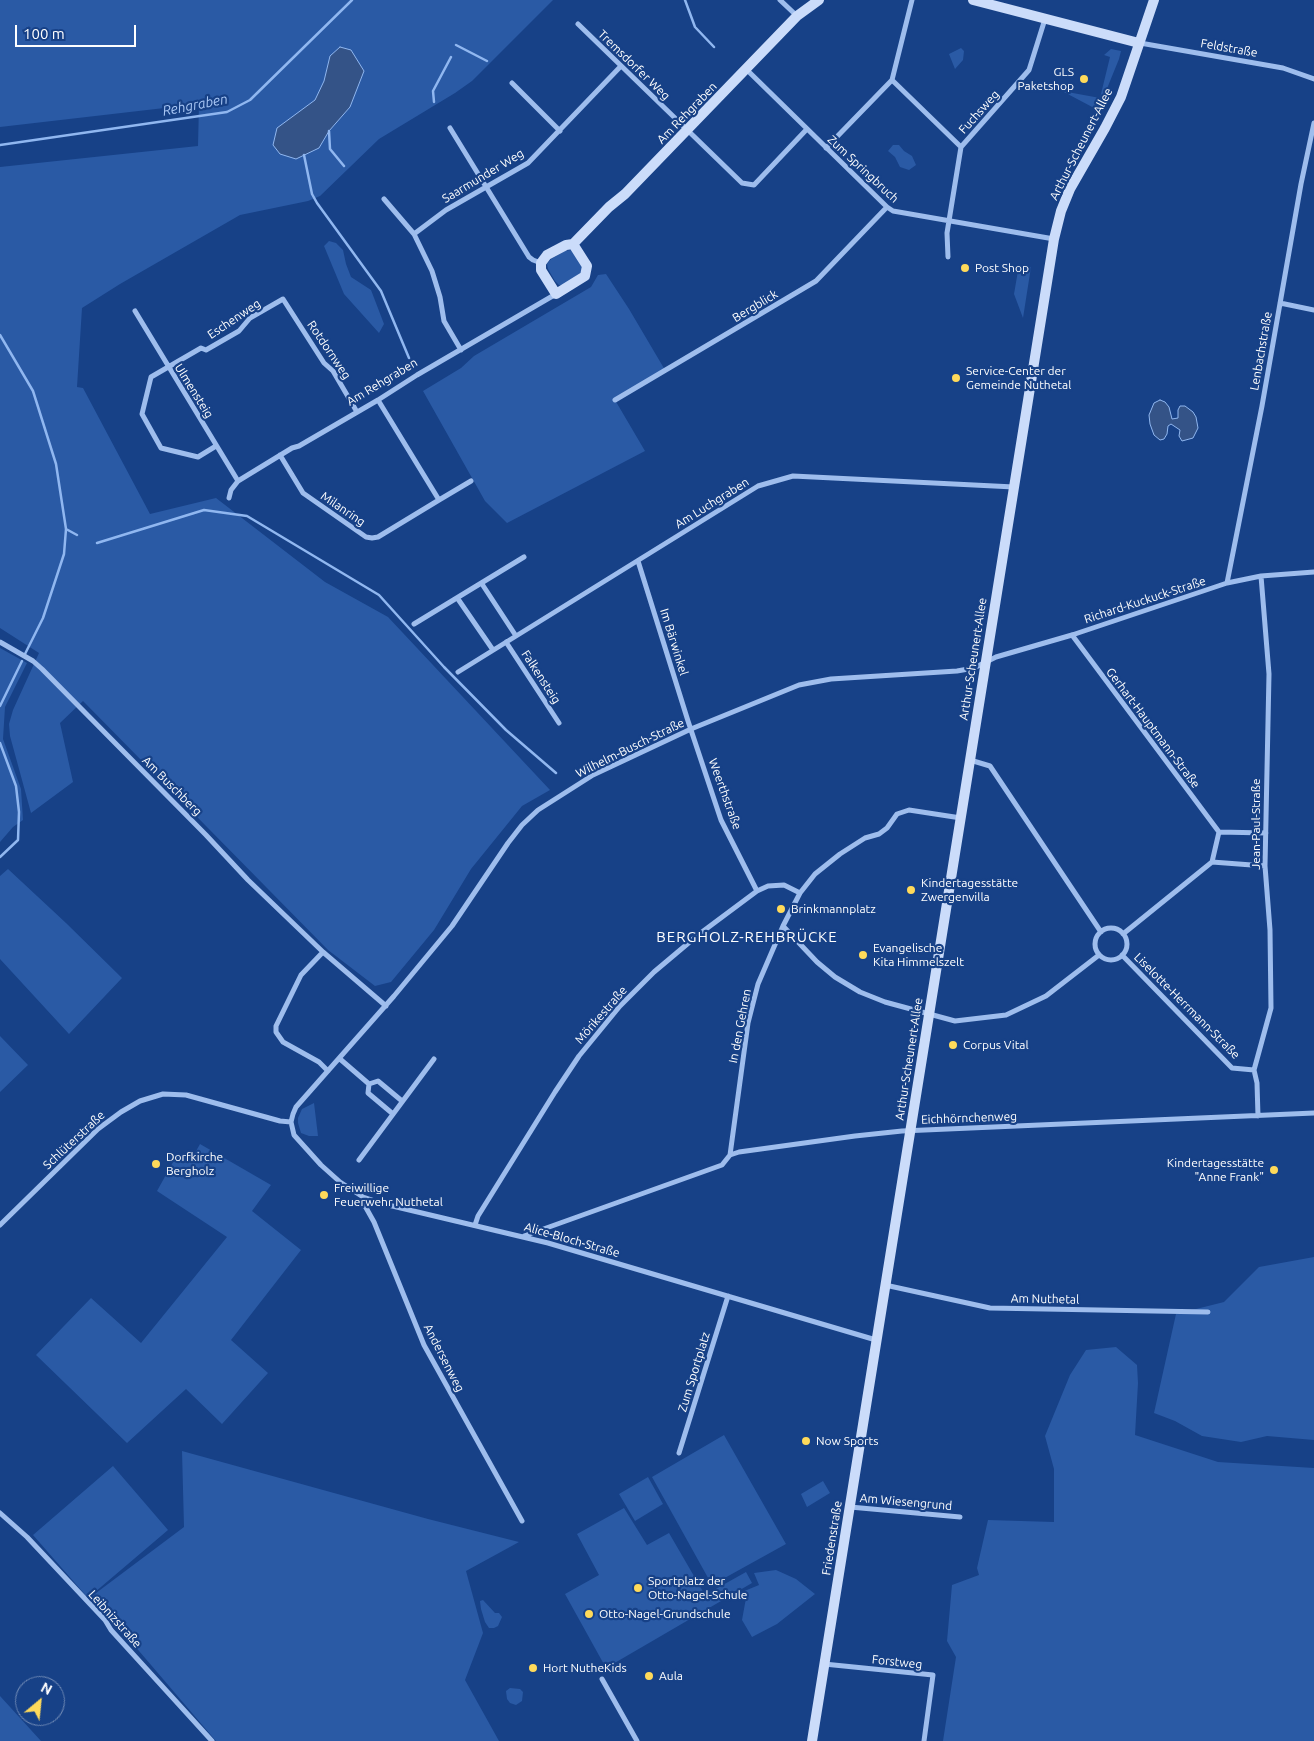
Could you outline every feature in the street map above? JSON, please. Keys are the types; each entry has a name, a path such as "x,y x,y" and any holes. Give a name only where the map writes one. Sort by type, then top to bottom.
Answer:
{"main road":[{"name":"Am Rehgraben","path":"541,263 547,255 566,245 573,244 625,194 798,16 819,0"},
{"path":"972,0 1139,43"},
{"name":"Arthur-Scheunert-Allee","path":"876,1340 1054,239 1061,211 1069,190 1105,128 1120,97 1154,0"},
{"name":"Am Rehgraben","path":"556,294 585,276 587,266 573,244"},
{"path":"541,263 541,270 556,294"},
{"name":"Friedenstraße","path":"812,1741 876,1340"}],"street":[{"path":"780,0 798,16"},
{"path":"826,148 892,80 912,0"},
{"name":"Fuchsweg","path":"948,257 949,221 961,147 1029,70 1045,19"},
{"name":"Tremsdorfer Weg","path":"578,24 742,183 754,185 807,129"},
{"name":"Feldstraße","path":"1139,43 1283,68 1314,79"},
{"name":"Saarmunder Weg","path":"414,234 446,210 528,163 621,66"},
{"name":"Zum Springbruch","path":"746,69 887,207 898,213 1054,239"},
{"path":"892,80 961,147"},
{"path":"512,83 560,130"},
{"name":"Lenbachstraße","path":"1227,583 1314,122"},
{"path":"450,128 529,257 541,263"},
{"path":"384,199 414,234 432,271 440,297 444,322 461,350"},
{"name":"Bergblick","path":"615,400 816,281 887,207"},
{"name":"Am Rehgraben","path":"238,481 556,294"},
{"name":"Eschenweg","path":"168,367 201,348 206,350 239,330 250,318 284,299"},
{"name":"Rotdornweg","path":"284,299 324,363 333,371 358,412"},
{"path":"1280,303 1314,310"},
{"name":"Ulmensteig","path":"135,312 238,481"},
{"path":"168,367 151,377 142,414 161,448 198,457 216,446"},
{"path":"378,400 439,500"},
{"name":"Milanring","path":"280,455 303,493 366,537 372,538 378,537 471,481"},
{"name":"Am Luchgraben","path":"458,672 758,486 793,476 1014,487"},
{"path":"229,498 231,490 238,481"},
{"path":"414,624 458,599 524,557"},
{"name":"Im Bärwinkel","path":"638,561 691,729"},
{"name":"Richard-Kuckuck-Straße","path":"986,663 996,657 1072,635 1227,583 1261,576 1314,572"},
{"name":"Jean-Paul-Straße","path":"1254,1070 1271,1008 1270,930 1265,866 1269,674 1261,576"},
{"path":"482,584 516,636"},
{"path":"458,599 494,650"},
{"name":"Gerhart-Hauptmann-Straße","path":"1072,635 1218,832"},
{"name":"Am Buschberg","path":"0,642 42,669 248,880 323,952 386,1006"},
{"name":"Falkensteig","path":"506,642 559,723"},
{"name":"Wilhelm-Busch-Straße","path":"291,1122 296,1107 386,1006 452,926 508,843 522,825 538,810 593,775 691,729 799,685 830,678 957,671 974,668 986,663"},
{"name":"Weerthstraße","path":"691,729 721,820 757,891"},
{"path":"970,760 990,766 1101,932"},
{"name":"In den Gehren","path":"730,1155 748,1023 758,984 783,926 800,893 815,874 840,854 865,838 879,834 887,828 897,814 909,810 961,818"},
{"path":"1123,934 1212,862 1218,832 1266,833"},
{"path":"1212,862 1265,866"},
{"name":"Mörikestraße","path":"476,1225 478,1216 560,1084 579,1056 620,1006 661,966 698,935 757,891 768,886 784,885 800,893"},
{"path":"783,926 817,962 835,977 860,992 885,1002 955,1021 1006,1016 1046,996 1099,955"},
{"path":"1106,929 1112,929 1123,934 1126,945 1122,955 1117,959 1111,960 1104,959 1099,955 1095,943 1101,932 1106,929"},
{"path":"323,952 301,975 276,1026 276,1032 283,1042 319,1062 328,1071"},
{"name":"Liselotte-Herrmann-Straße","path":"1122,955 1232,1068 1254,1070"},
{"path":"340,1058 369,1084"},
{"path":"359,1160 434,1059"},
{"path":"1254,1070 1257,1082 1258,1116"},
{"path":"369,1084 378,1081 402,1101"},
{"path":"369,1084 368,1093 393,1114"},
{"name":"Schlüterstraße","path":"0,1224 98,1129 140,1101 163,1094 186,1095 280,1121 291,1122"},
{"name":"Eichhörnchenweg","path":"523,1236 722,1164 730,1155 855,1136 910,1131 1314,1113"},
{"name":"Alice-Bloch-Straße","path":"291,1122 294,1134 321,1165 340,1182 363,1197 384,1204 523,1236 876,1340"},
{"name":"Andersenweg","path":"363,1197 365,1206 374,1222 424,1345 522,1521"},
{"name":"Am Nuthetal","path":"885,1285 990,1308 1208,1312"},
{"name":"Zum Sportplatz","path":"679,1453 728,1296"},
{"name":"Am Wiesengrund","path":"850,1507 960,1516"},
{"name":"Leibnizstraße","path":"0,1514 27,1537 105,1620 111,1630 212,1741"},
{"name":"Forstweg","path":"824,1664 933,1675 924,1741"},
{"path":"602,1679 636,1741"}],"shaded area":[{"path":"0,0 553,0 472,81 379,139 320,196 308,201 240,215 82,308 77,387 83,388 150,514 216,498 325,582 388,617 550,790 522,806 471,869 434,930 391,982 375,986 328,950 83,701 60,723 73,782 31,813 10,736 9,724 13,710 39,653 0,628 0,167 198,146 199,104 0,127","holes":["330,56 357,62 364,71 350,107 329,131 319,148 303,111 316,100 324,81"]},
{"path":"340,47 351,50 364,71 350,107 329,131 319,148 296,159 280,154 273,145 277,128 315,100 324,81 330,56"},
{"path":"961,48 964,51 963,60 955,69 949,54"},
{"path":"1111,49 1121,51 1106,91 1096,109 1062,91 1100,98 1110,57 1104,55"},
{"path":"893,145 899,145 912,156 916,165 909,170 900,167 895,157 888,151"},
{"path":"329,241 336,243 343,250 351,277 371,290 384,324 379,333 344,294 324,246"},
{"path":"571,250 582,264 582,272 563,285 559,285 548,269 547,264 551,259 565,251"},
{"path":"1019,265 1031,267 1023,318 1014,294"},
{"path":"606,274 665,370 615,400 645,451 507,523 485,501 423,391 461,368 474,356 591,287 598,275"},
{"path":"1160,400 1169,407 1172,419 1178,418 1180,406 1185,406 1193,412 1198,428 1193,438 1182,441 1179,436 1180,430 1171,424 1168,426 1164,439 1160,440 1154,435 1149,415 1154,403"},
{"path":"0,648 27,663 5,707 3,739 21,789 23,820 13,827 0,842"},
{"path":"8,869 122,978 69,1034 0,959 0,876"},
{"path":"0,1036 28,1065 0,1092"},
{"path":"314,1103 318,1136 309,1136 301,1133 298,1118 302,1109"},
{"path":"200,1144 271,1185 252,1211 301,1250 231,1340 268,1373 222,1424 186,1389 127,1443 36,1355 91,1298 141,1343 227,1237 157,1191 177,1155 190,1162"},
{"path":"1314,1257 1314,1440 1267,1436 1241,1442 1202,1436 1175,1421 1154,1413 1176,1314 1224,1302 1259,1267"},
{"path":"1116,1347 1137,1365 1138,1383 1135,1435 1218,1462 1314,1468 1314,1741 943,1741 956,1657 947,1641 952,1585 979,1575 977,1568 988,1520 1054,1522 1054,1469 1045,1436 1070,1375 1086,1350"},
{"path":"724,1435 786,1544 712,1585 652,1477"},
{"path":"182,1451 428,1519 519,1542 466,1571 483,1633 465,1680 499,1741 216,1741 92,1596 184,1527"},
{"path":"113,1466 168,1530 88,1598 33,1535"},
{"path":"648,1477 663,1504 635,1521 619,1494"},
{"path":"823,1481 830,1493 807,1507 801,1494"},
{"name":"Sportplatz der Otto-Nagel-Schule","path":"624,1508 647,1545 669,1533 705,1595 746,1572 752,1583 606,1668 565,1594 599,1575 577,1534"},
{"path":"776,1570 796,1579 815,1594 777,1624 752,1637 742,1620 746,1598 742,1592 759,1585 754,1573"},
{"path":"483,1600 495,1613 499,1613 502,1617 498,1626 494,1628 489,1628 485,1622 480,1601"},
{"path":"510,1688 520,1689 523,1692 522,1701 516,1705 510,1703 507,1699 506,1691"},
{"path":"0,1696 15,1712 15,1726 27,1726 41,1741 0,1741"}],"waterway":[{"name":"Rehgraben","path":"0,145 227,112 250,100 352,0"},
{"path":"685,0 695,27 714,47"},
{"path":"456,45 487,61"},
{"path":"434,102 433,91 451,57"},
{"path":"329,131 330,149 344,166"},
{"path":"304,155 312,194 381,291 409,358"},
{"path":"0,335 33,391 56,464 66,529 64,554 43,618 25,654"},
{"path":"97,543 204,510 247,516 379,595 444,667 506,730 556,773"},
{"path":"66,529 77,535"},
{"path":"0,706 22,661"},
{"path":"0,743 16,786 19,812 18,840 0,857"}],"place":[{"name":"GLS Paketshop","path":"1084,79"},
{"name":"Post Shop","path":"965,268"},
{"name":"Service-Center der Gemeinde Nuthetal","path":"956,378"},
{"name":"Kindertagesstätte Zwergenvilla","path":"911,890"},
{"name":"Brinkmannplatz","path":"781,909"},
{"name":"Evangelische Kita Himmelszelt","path":"863,955"},
{"name":"Corpus Vital","path":"953,1045"},
{"name":"Dorfkirche Bergholz","path":"156,1164"},
{"name":"Kindertagesstätte \"Anne Frank\"","path":"1274,1170"},
{"name":"Freiwillige Feuerwehr Nuthetal","path":"324,1195"},
{"name":"Now Sports","path":"806,1441"},
{"name":"Sportplatz der Otto-Nagel-Schule","path":"638,1588"},
{"name":"Otto-Nagel-Grundschule","path":"589,1614"},
{"name":"Hort NutheKids","path":"533,1668"},
{"name":"Aula","path":"649,1676"}],"district":[{"name":"BERGHOLZ-REHBRÜCKE","path":"747,937"}]}
